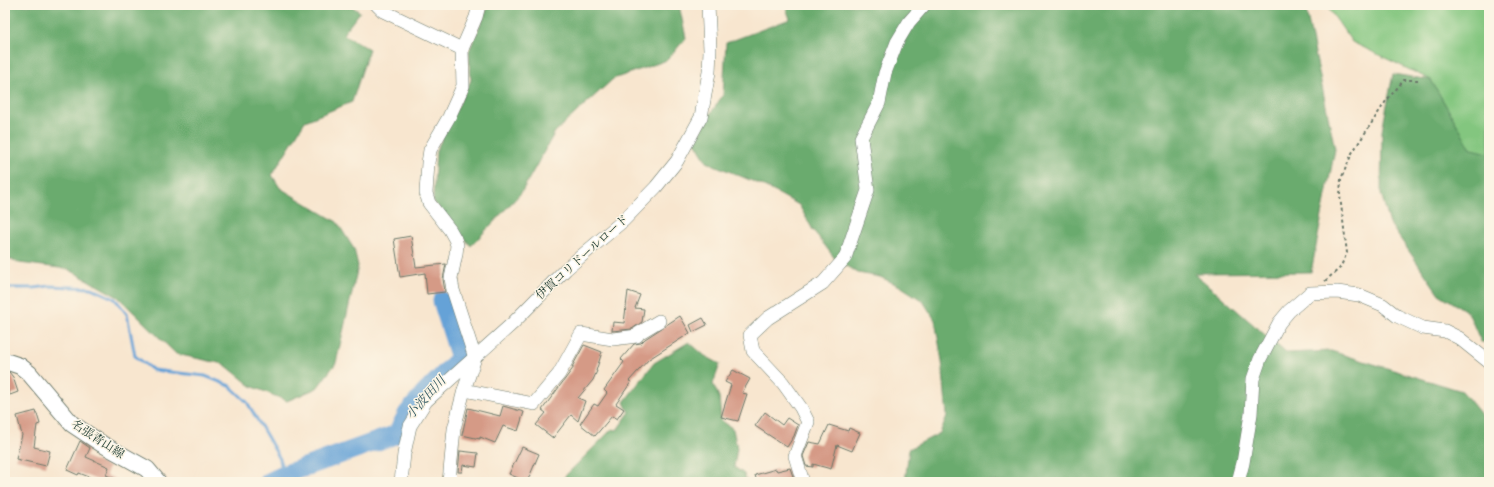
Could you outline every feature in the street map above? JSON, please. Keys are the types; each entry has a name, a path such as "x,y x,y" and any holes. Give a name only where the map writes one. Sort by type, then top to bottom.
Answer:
{"main road":[{"name":"名張青山線","path":"5,361 20,366 29,373 72,424 102,444 147,469 158,482"}],"street":[{"path":"377,5 383,11 462,49"},
{"path":"449,482 454,429 464,390 475,358 453,290 452,278 457,245 450,230 428,203 426,193 430,150 450,116 463,86 462,49 476,17 479,5"},
{"name":"伊賀コリドールロード","path":"401,482 404,454 410,426 426,401 475,358 566,269 624,220 656,188 677,161 700,117 709,72 710,57 708,5"},
{"path":"803,482 795,456 808,422 801,408 783,383 752,351 750,335 768,318 823,283 845,258 868,190 860,138 879,103 885,73 897,42 909,22 924,5"},
{"path":"1238,482 1243,463 1251,414 1253,379 1260,359 1279,323 1289,311 1310,293 1336,292 1359,295 1383,305 1397,316 1422,328 1445,331 1459,338 1489,362"},
{"path":"464,390 534,404 559,374 581,334 613,339 637,336 639,333 659,321"}],"path":[{"path":"1310,293 1340,268 1347,253 1340,196 1341,179 1352,153 1386,101 1404,80 1418,80"}],"green space":[{"path":"5,5 350,5 360,12 343,34 369,49 352,102 305,121 272,175 280,188 337,222 354,249 358,266 336,363 317,388 287,401 251,386 224,364 176,354 118,297 68,269 19,263 5,257"},
{"path":"489,5 679,5 686,38 667,60 613,79 555,132 521,193 471,246 433,201 436,151 471,80 469,51"},
{"path":"785,5 1155,5 1158,7 1160,5 1305,5 1335,149 1311,272 1194,273 1286,353 1331,351 1462,391 1489,424 1489,482 905,482 909,449 940,433 947,416 942,361 935,320 923,301 900,286 880,277 858,273 836,260 813,230 799,205 764,186 707,162 695,142 710,114 723,95 726,43 790,19"},
{"path":"1326,5 1489,5 1489,153 1471,149 1431,80 1352,42"},
{"path":"1393,74 1431,80 1471,149 1489,153 1489,343 1481,342 1468,312 1439,294 1390,224 1381,193 1382,131"},
{"path":"689,342 705,356 720,364 713,384 719,397 721,420 733,429 737,448 734,467 744,474 747,482 559,482 612,429 617,430 629,413 624,402 654,363"}],"building":[{"path":"411,236 416,267 446,264 443,279 445,292 427,294 425,273 400,277 394,239"},
{"path":"628,291 640,295 635,308 644,309 642,322 632,329 612,331 613,322 624,323"},
{"path":"680,316 690,333 649,359 629,381 631,382 616,404 624,409 617,419 612,416 595,436 580,424 594,404 598,406 607,393 604,390 624,362 621,359 634,344 641,343"},
{"path":"703,318 707,325 693,332 690,325"},
{"path":"584,345 602,352 597,371 593,380 578,398 585,401 578,421 571,415 553,438 536,425 546,413 542,410 574,367 572,367"},
{"path":"733,370 750,379 742,393 747,394 738,421 721,417 731,385 725,382"},
{"path":"5,371 9,372 13,377 18,392 10,395 5,384"},
{"path":"503,406 524,412 518,431 503,426 495,443 480,437 480,439 462,435 468,408 500,416"},
{"path":"36,411 40,424 37,425 34,447 50,451 46,466 16,459 22,435 17,416"},
{"path":"765,412 782,425 787,418 798,425 794,436 787,447 755,426"},
{"path":"829,425 848,431 849,428 860,433 852,451 837,445 831,469 813,464 813,467 806,466 803,456 809,442 820,444"},
{"path":"80,441 90,448 86,457 109,467 106,475 123,482 102,482 67,470"},
{"path":"522,447 539,454 527,482 509,474"},
{"path":"460,451 478,453 476,467 463,465 462,472 458,472"},
{"path":"790,468 795,482 757,482 755,475 776,469 777,471"}],"waterway":[{"path":"5,288 34,288 50,286 91,288 115,299 127,314 135,356 153,370 205,376 230,386 247,402 280,459 283,475"},
{"name":"小波田川","path":"269,482 283,475 397,434 407,414 425,393 460,358 442,301"}]}
